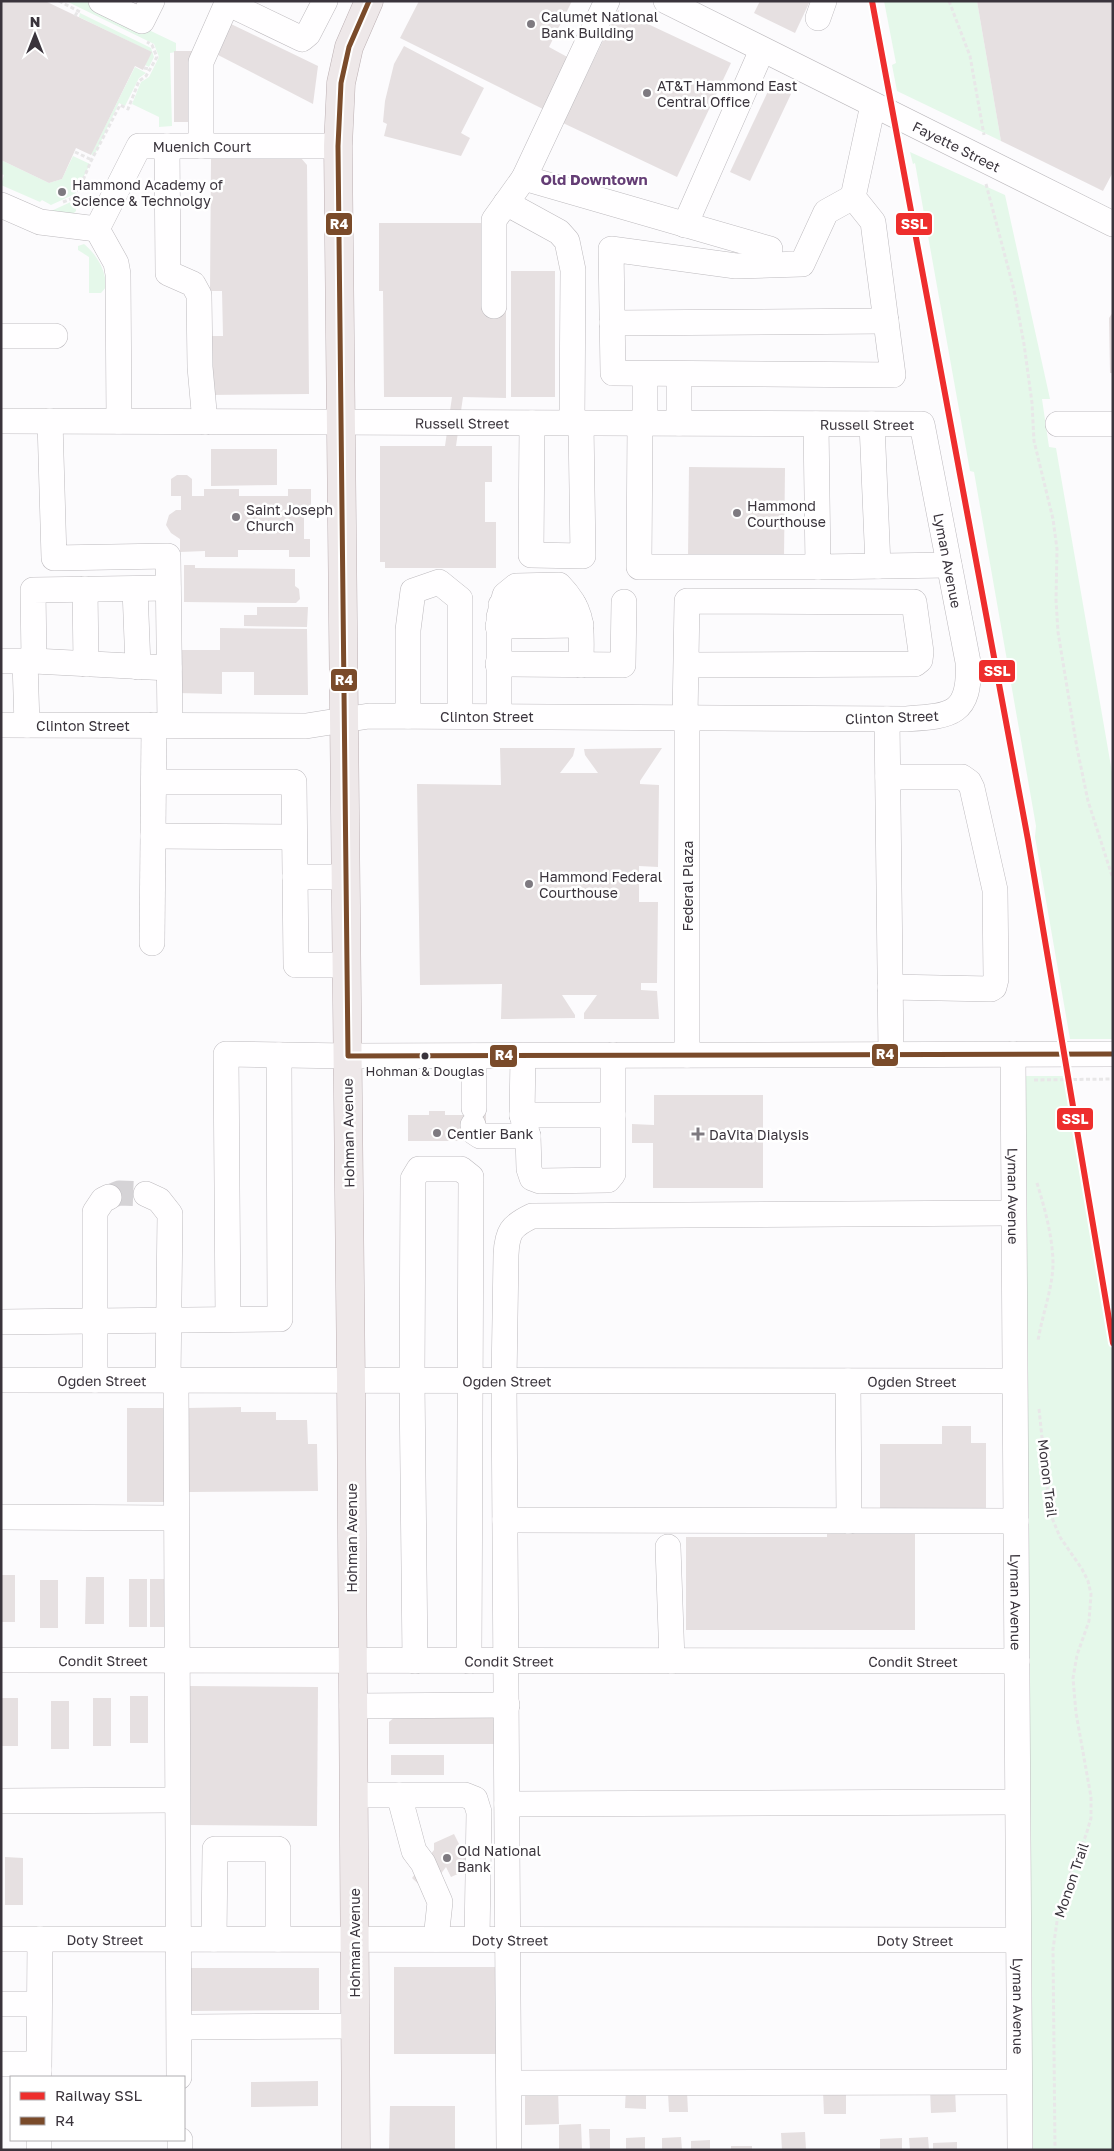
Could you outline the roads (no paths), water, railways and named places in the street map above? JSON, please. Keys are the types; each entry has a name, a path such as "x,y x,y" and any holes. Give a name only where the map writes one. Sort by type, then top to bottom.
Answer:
{"main road":[{"name":"Hohman Avenue","path":"356,2150 351,1380 338,146 341,83 349,47 369,1"}],"street":[{"path":"88,9 142,21 152,1"},
{"path":"200,146 201,62 227,2 302,39 308,34 325,1"},
{"path":"494,306 494,220 524,178 606,1"},
{"name":"Fayette Street","path":"666,1 694,8 762,50 1113,224"},
{"path":"685,225 762,50"},
{"path":"853,197 873,222 893,375 613,374 611,249 736,266 802,264 826,212 853,197 874,104"},
{"name":"Muenich Court","path":"97,229 139,146 338,146"},
{"path":"167,146 168,273 193,284 199,295 200,367 205,422"},
{"path":"524,178 770,249"},
{"path":"506,203 559,232 568,241 574,270 577,423 583,556 531,555 532,423"},
{"path":"1,205 40,222 97,229 116,264 118,274 119,421"},
{"path":"612,323 886,321"},
{"path":"1,336 55,336"},
{"path":"645,374 639,567 949,565"},
{"path":"679,374 679,423"},
{"name":"Russell Street","path":"1,421 922,424"},
{"path":"50,421 54,558 168,556 169,668 154,782 152,943"},
{"path":"816,424 818,567"},
{"path":"872,424 878,566"},
{"name":"Lyman Avenue","path":"922,424 968,662 969,682 965,697"},
{"path":"1058,424 1113,424"},
{"path":"408,716 408,630 413,591 439,582 460,599 460,716"},
{"path":"28,725 20,661 33,590 168,588"},
{"path":"85,589 86,664"},
{"path":"135,589 138,667"},
{"name":"Federal Plaza","path":"686,666 915,664 920,660 921,652 914,602 687,600 686,666 687,1055"},
{"path":"498,664 623,665 624,602"},
{"path":"576,610 581,665"},
{"path":"501,611 576,610"},
{"path":"501,611 576,610"},
{"path":"499,716 498,664 501,611"},
{"path":"20,661 169,668"},
{"path":"499,716 530,664"},
{"name":"Clinton Street","path":"1,725 306,726 369,716 887,719 939,717 951,714 959,707 965,697"},
{"path":"887,719 891,1054"},
{"path":"888,777 962,777 969,782 972,788 996,900 996,978 994,987 991,989 890,988"},
{"path":"154,782 294,782 296,965 347,965"},
{"path":"153,836 294,836"},
{"path":"295,878 346,877"},
{"path":"228,1320 226,1054 523,1056 1113,1054"},
{"name":"Lyman Avenue","path":"1013,1054 1017,1940 1020,2150"},
{"path":"1,1322 280,1319 279,1055"},
{"path":"523,1056 525,1125 529,1169 532,1178 540,1181 608,1180 613,1174 613,1055"},
{"path":"474,1056 474,1132 480,1136 525,1125 613,1115"},
{"path":"415,1661 412,1380 413,1179 419,1169 461,1169 471,1177 469,1661"},
{"path":"146,1194 159,1200 170,1214 168,1320 172,1380 176,1518 179,2076"},
{"path":"95,1380 95,1212 103,1200 109,1197"},
{"path":"509,2150 504,1381 507,1238 512,1228 532,1216 1013,1213"},
{"name":"Ogden Street","path":"1,1380 1014,1381"},
{"path":"848,1381 849,1521"},
{"path":"1,1517 176,1518"},
{"path":"505,1520 1016,1521"},
{"path":"668,1547 672,1661"},
{"name":"Condit Street","path":"1,1660 506,1662 1017,1661"},
{"path":"352,1706 506,1706"},
{"path":"353,1795 464,1795 475,1800 479,1812 477,1939"},
{"path":"400,1795 414,1851 423,1863 440,1902 436,1939"},
{"path":"1,1801 177,1800"},
{"path":"507,1804 1017,1802"},
{"path":"214,1939 215,1849 278,1849 278,1939"},
{"name":"Doty Street","path":"1,1939 1017,1940"},
{"path":"39,2074 40,1939"},
{"path":"1,2004 40,2004"},
{"path":"193,2026 355,2026"},
{"path":"1,2064 32,2064 39,2074"},
{"path":"509,2083 1019,2082"}],"tunnel":[{"path":"109,1197 119,1193 146,1194"}],"rail line":[{"name":"SSL","path":"872,1 1028,840 1113,1343"}],"place":[{"name":"Calumet National Bank Building","path":"531,24"},
{"name":"AT&T Hammond East Central Office","path":"647,93"},
{"name":"Hammond Academy of Science & Technolgy","path":"62,192"},
{"name":"Hammond Courthouse","path":"737,513"},
{"name":"Saint Joseph Church","path":"236,517"},
{"name":"Hammond Federal Courthouse","path":"529,884"},
{"name":"Hohman & Douglas","path":"425,1056"},
{"name":"Centier Bank","path":"437,1133"},
{"name":"DaVita Dialysis","path":"698,1134"},
{"name":"Old National Bank","path":"447,1858"}],"district":[{"name":"Old Downtown","path":"594,179"}]}
